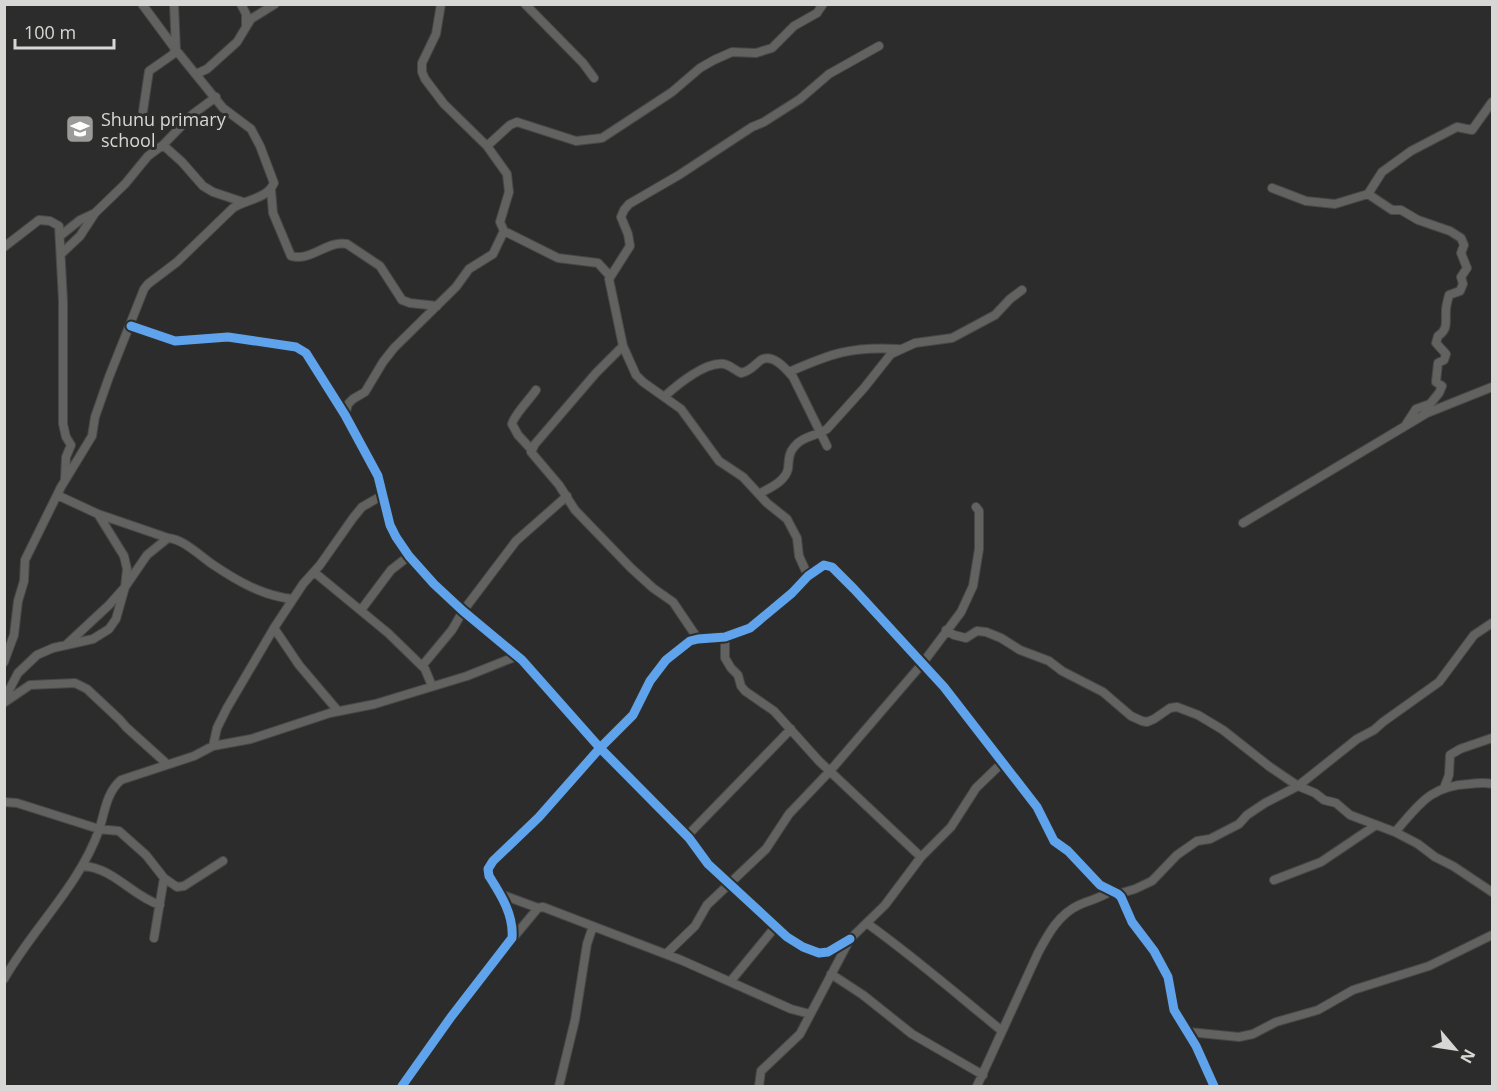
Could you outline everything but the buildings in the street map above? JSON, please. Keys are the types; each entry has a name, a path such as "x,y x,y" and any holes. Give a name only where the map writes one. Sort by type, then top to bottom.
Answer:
{"street":[{"path":"142,4 225,110 248,126 255,135 274,181 271,190 273,213 291,256 304,257 345,243 376,262 402,300 437,306"},
{"path":"143,111 149,71 172,56 176,50 174,4"},
{"path":"241,4 246,14 246,25"},
{"path":"196,74 207,69 237,42 246,25 275,4"},
{"path":"441,4 436,34 422,63 422,72 424,79 444,104 487,146 507,174 508,197 500,222 504,231 558,258 598,263 610,276"},
{"path":"525,4 583,63 594,78"},
{"path":"487,146 517,122 576,141 602,138 672,92 700,68 714,60 732,52 756,53 772,48 794,26 817,13 823,4"},
{"path":"808,576 798,556 797,538 787,519 767,503 743,477 719,461 685,414 665,396 639,378 632,368 623,346 609,281 630,247 630,240 621,217 629,204 800,99 829,74 879,46"},
{"path":"61,254 80,236 94,213 125,184 152,151 163,145 193,114 216,97"},
{"path":"1272,188 1306,201 1335,204 1368,194 1382,172 1412,150 1457,127 1472,130 1492,102"},
{"path":"163,145 203,186 213,192 243,202"},
{"path":"4,662 14,634 18,600 24,581 25,560 57,495 92,436 95,417 109,377 141,296 148,284 177,262 233,208 271,190"},
{"path":"1368,194 1392,210 1401,210 1418,220 1450,231 1461,238 1464,245 1461,253 1467,268 1461,277 1463,284 1460,291 1449,295 1446,308 1447,326 1438,336 1436,344 1446,354 1444,360 1438,363 1435,375 1436,382 1442,386 1430,404 1416,409 1405,426"},
{"path":"60,236 80,220 94,213"},
{"path":"4,247 39,220 50,221 58,226 61,254 63,424 66,437 71,445 66,457 65,481"},
{"path":"345,415 348,404 365,392 394,348 456,287 469,269 493,254 504,231"},
{"path":"759,494 784,477 789,456 797,443 820,434 854,400 891,354 923,341 952,338 995,315 1022,290"},
{"path":"130,326 176,341 228,337 296,347 309,356 378,476 390,525 409,556 463,611 536,674 600,748 687,836 708,864 730,882 787,938 802,947 819,953 828,952 850,939 868,924 921,857 951,827 976,788 1003,762"},
{"path":"531,449 623,346"},
{"path":"789,372 846,351 898,350"},
{"path":"665,396 685,378 716,365 725,364 741,373 749,371 766,358 774,360 789,372 827,446"},
{"path":"1243,523 1427,413 1492,387"},
{"path":"536,390 512,420 518,435 567,496 575,510 653,588 678,608 688,626 699,639"},
{"path":"57,495 98,514 173,538 255,589 273,596 293,599"},
{"path":"213,746 221,720 293,599 362,507 383,495"},
{"path":"422,666 452,630 463,611 516,541 567,496"},
{"path":"666,954 695,926 707,905 766,849 789,814 830,771 922,664 961,612 973,586 980,549 979,511 976,507"},
{"path":"4,701 18,673 27,662 44,651 93,639 108,629 116,620 125,587 127,569 124,556 98,514"},
{"path":"66,645 109,605 125,587 147,555 168,538"},
{"path":"361,610 391,570 409,556"},
{"path":"512,938 513,922 488,872 492,861 549,806 600,748 633,715 650,681 666,660 683,646 699,639 725,637 742,632 759,621 808,576 822,566 832,567 944,687 1040,812 1054,841 1068,851 1096,882 1115,892 1128,909 1132,922 1154,951 1168,977 1174,1010 1189,1032 1214,1086"},
{"path":"314,572 361,610 422,666 432,686"},
{"path":"977,1086 1038,952 1057,922 1080,905 1115,892 1135,890 1152,881 1177,855 1197,842 1210,839 1239,824 1247,814 1298,786 1350,744 1374,730 1439,682 1474,635 1492,624"},
{"path":"274,628 299,664 338,711"},
{"path":"946,630 966,638 977,631 1001,638 1020,650 1049,661 1062,671 1103,692 1131,716 1142,721 1147,722 1170,708 1177,707 1198,715 1223,730 1298,786 1315,793 1324,800 1336,803 1350,815 1395,832 1418,844 1492,892"},
{"path":"725,637 725,658 730,668 738,675 745,691 774,711 806,748 921,857"},
{"path":"4,979 83,866 99,829 105,805 122,780 194,756 213,746 251,739 338,711 365,707 467,676 517,656"},
{"path":"4,701 30,684 67,682 82,686 167,764"},
{"path":"687,836 791,729"},
{"path":"1444,788 1449,775 1450,755 1460,749 1492,738"},
{"path":"1395,832 1423,799 1434,791 1457,784 1492,784"},
{"path":"4,802 17,803 99,829 113,829 123,834 149,858 172,885 181,887 223,861"},
{"path":"1274,880 1321,862 1376,825"},
{"path":"83,866 109,873 142,897 160,906"},
{"path":"154,938 164,878"},
{"path":"1128,909 1130,896 1135,890"},
{"path":"500,894 538,908 543,907 666,954 791,1009 810,1014"},
{"path":"402,1086 451,1017 538,908"},
{"path":"868,924 1002,1031"},
{"path":"559,1086 575,1020 586,944 593,926"},
{"path":"730,982 776,926"},
{"path":"1189,1032 1239,1037 1253,1034 1276,1022 1318,1010 1353,990 1429,966 1492,935"},
{"path":"759,1086 761,1071 800,1034 850,939"},
{"path":"828,952 839,960"},
{"path":"831,974 863,995 912,1034 983,1075"}],"cycle path":[{"path":"131,326 175,341 228,337 296,347 306,353 345,415 378,476 390,525 396,537 409,556 434,584 522,660 600,748 689,838 708,864 787,937 819,953 828,952 850,939"},
{"path":"402,1086 451,1017 512,938 509,913 489,876 488,869 493,861 539,817 600,748 633,715 650,681 666,660 690,641 725,637 750,628 792,593 808,576 824,565 832,567 854,589 944,687 1037,807 1054,841 1068,851 1100,885 1121,897 1132,922 1154,951 1168,977 1174,1010 1196,1046 1214,1086"}],"place":[{"name":"Shunu primary school","path":"80,129"}]}
